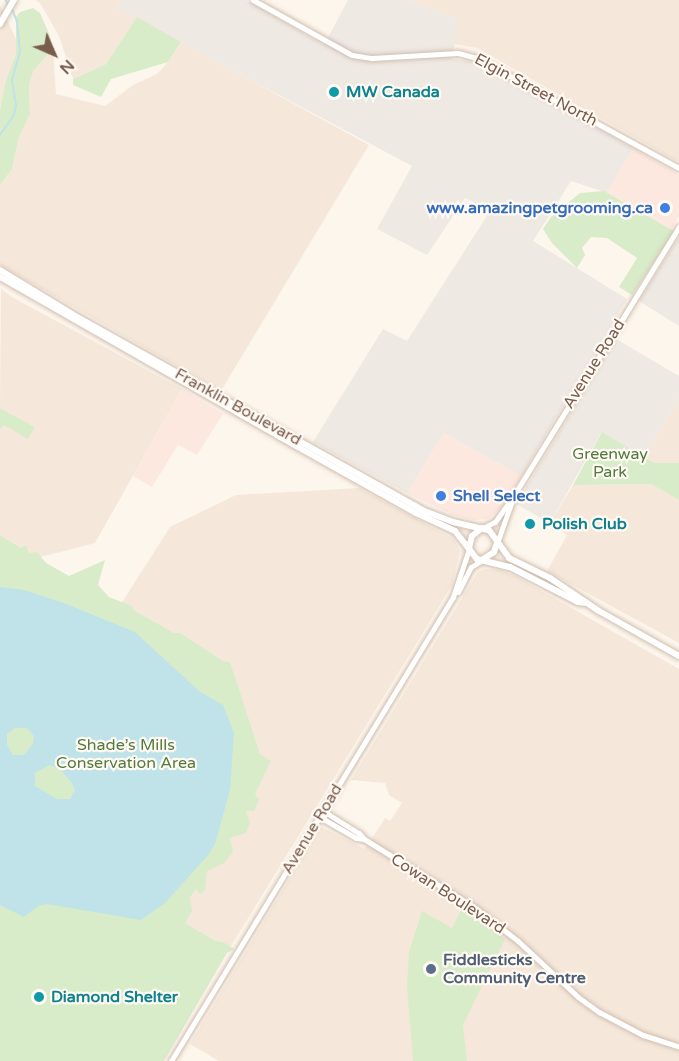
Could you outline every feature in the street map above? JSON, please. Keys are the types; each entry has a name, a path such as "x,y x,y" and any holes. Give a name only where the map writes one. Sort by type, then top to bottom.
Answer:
{"main road":[{"path":"0,24 14,1"},
{"name":"Franklin Boulevard","path":"0,270 72,314 400,497 439,517 483,528"},
{"name":"Franklin Boulevard","path":"0,277 262,428 455,531 469,549"},
{"path":"587,603 578,602 510,567 473,556 469,549 472,536 483,528 492,532 497,543 509,558 550,578 587,603 679,656"},
{"path":"482,560 494,552 497,543"}],"street":[{"name":"Elgin Street North","path":"253,0 352,55 372,58 458,53 477,58 679,168"},
{"name":"Avenue Road","path":"483,528 495,522 510,501 679,227"},
{"name":"Avenue Road","path":"497,543 510,501"},
{"name":"Avenue Road","path":"453,597 469,549"},
{"name":"Avenue Road","path":"171,1061 471,567 482,560"},
{"name":"Cowan Boulevard","path":"321,813 325,820 356,838 364,839 474,907 518,941 578,997 599,1012 643,1035 679,1047"}],"shaded area":[{"path":"35,0 120,0 116,8 137,17 106,64 73,79 59,36 40,3"},
{"path":"120,0 246,0 324,45 348,0 409,0 459,20 452,59 478,62 633,148 607,193 571,181 533,241 627,299 521,476 444,433 407,493 313,442 383,329 407,341 490,211 465,198 427,255 377,229 412,166 116,8"},
{"path":"409,0 679,0 679,162 477,48 454,44 458,20"},
{"path":"0,5 17,41 16,54 5,83 0,110"},
{"path":"181,42 369,145 221,391 0,265 0,185 12,169 19,137 30,114 29,84 34,70 53,49 56,94 105,106 133,85 157,74"},
{"path":"633,148 679,175 679,216 671,229 607,193"},
{"path":"679,237 679,326 639,301"},
{"path":"1,289 182,389 95,543 37,558 0,535 0,430 4,424 35,427 0,408"},
{"path":"616,339 679,376 679,399 643,457 601,433 550,523 516,504"},
{"path":"182,389 223,414 197,455 178,445 152,487 133,476"},
{"path":"679,399 679,463 654,464 643,457"},
{"path":"444,433 521,476 503,506 488,519 474,520 453,515 407,493"},
{"path":"651,484 679,500 679,643 547,571 567,535 550,523 573,485"},
{"path":"359,488 454,539 460,551 452,585 228,951 177,920 260,754 229,665 121,604 170,527 236,495"},
{"path":"484,569 500,570 515,576 679,669 679,1061 219,1061 190,1044 321,827 365,849 385,818 390,821 402,803 389,795 385,783 351,780 478,572"}],"green space":[{"path":"33,8 40,13 53,49 34,70 29,84 30,114 19,137 12,169 0,185 0,110 5,83 16,54 16,17 20,12"},
{"path":"137,17 181,42 168,62 111,79 101,97 73,85 73,79 106,64"},
{"path":"604,191 674,231 632,295 619,287 637,258 607,238 591,237 582,248 585,255 577,268 552,243 543,229 551,217 580,193"},
{"path":"0,408 35,427 28,439 4,425 0,430"},
{"name":"Greenway Park","path":"602,432 654,463 679,463 679,500 651,484 573,485"},
{"name":"Shade’s Mills Conservation Area","path":"0,535 21,548 26,545 29,553 37,552 46,563 69,576 105,560 98,585 109,597 132,606 135,611 174,633 180,633 223,661 230,662 260,754 271,761 255,794 259,800 254,811 246,811 250,823 246,833 230,838 233,852 224,863 207,871 205,891 200,894 196,889 190,897 192,911 185,923 215,941 223,942 234,949 227,953 164,1061 0,1061"},
{"path":"462,908 505,939 463,1025 467,1061 413,1061 407,986 409,952 422,911 452,928"}],"water":[{"path":"0,587 24,590 64,603 135,632 199,691 223,705 234,733 230,790 215,844 209,854 165,903 141,920 47,904 38,906 24,917 0,905","holes":["15,728 27,728 34,736 33,744 24,755 13,755 7,745 7,734","49,765 60,769 72,783 75,790 70,799 57,799 35,786 35,773"]}],"waterway":[{"path":"6,0 9,5"},
{"path":"0,135 14,115 16,106 12,80 20,52 17,22 12,9"}],"place":[{"name":"MW Canada","path":"334,92"},
{"name":"www.amazingpetgrooming.ca","path":"665,208"},
{"name":"Shell Select","path":"441,496"},
{"name":"Polish Club","path":"530,524"},
{"name":"Fiddlesticks Community Centre","path":"431,969"},
{"name":"Diamond Shelter","path":"39,997"}]}
